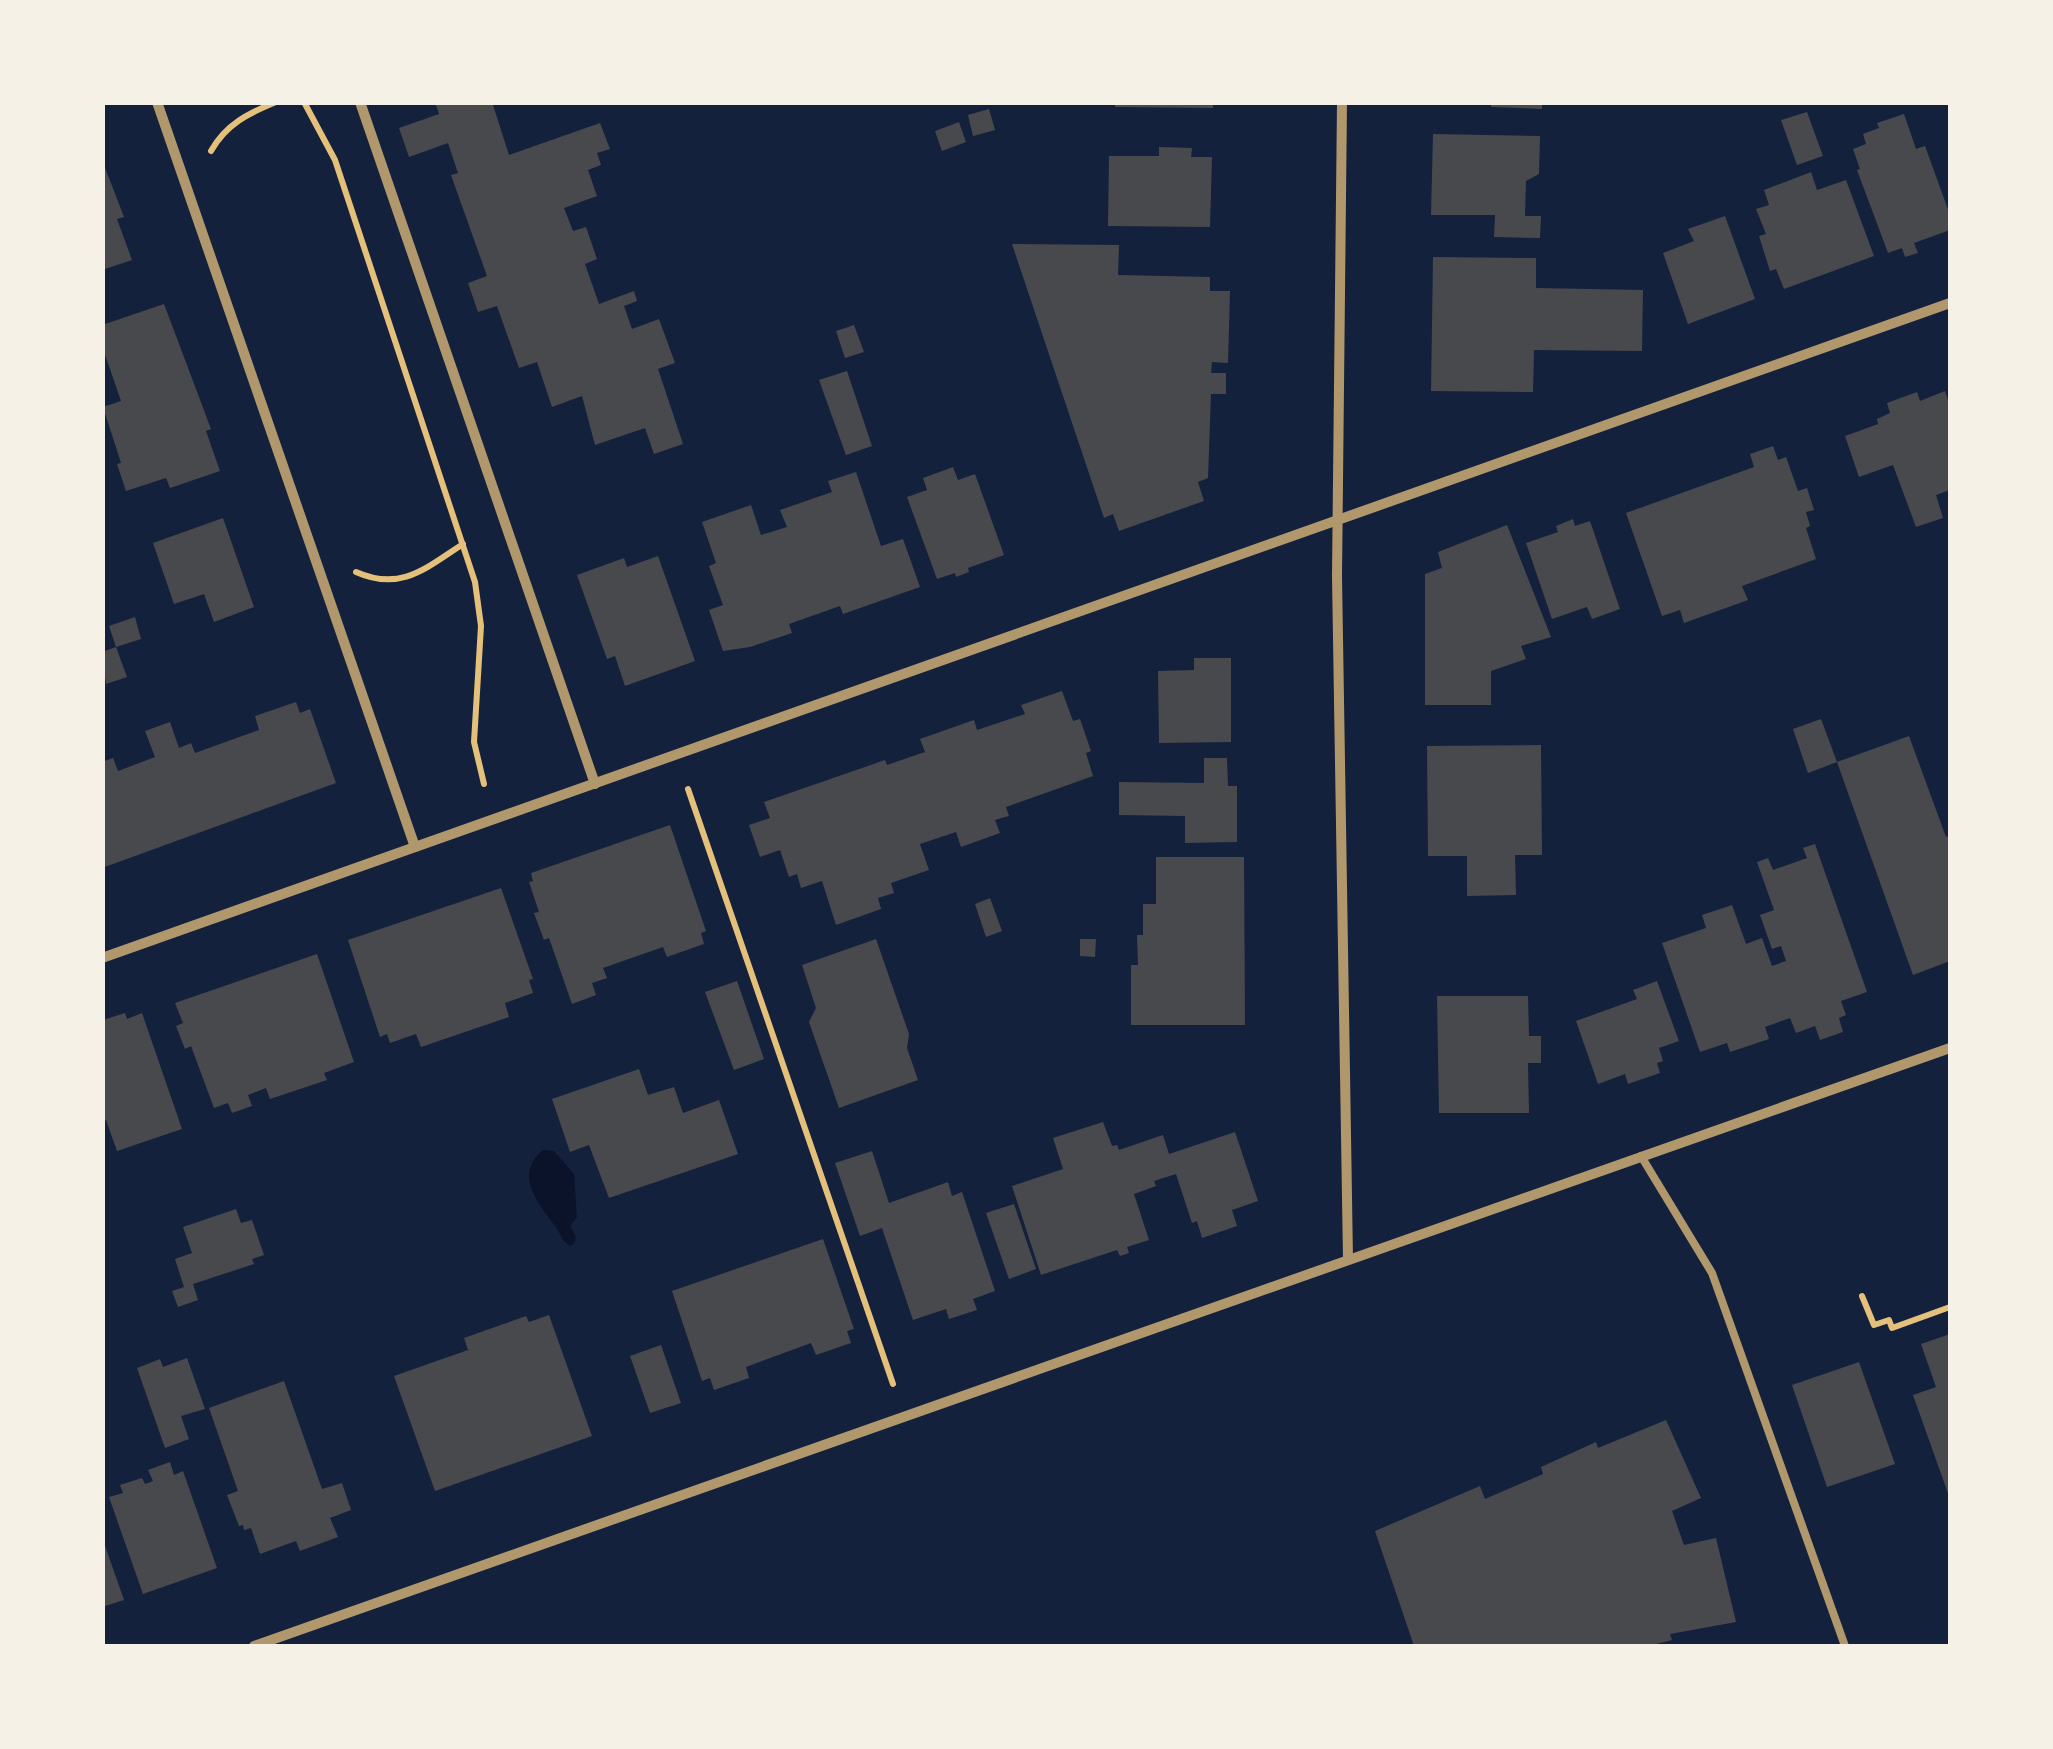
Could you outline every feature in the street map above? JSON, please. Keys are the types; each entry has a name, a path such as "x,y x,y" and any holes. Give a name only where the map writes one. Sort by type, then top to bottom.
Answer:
{"street":[{"path":"156,102 416,848"},
{"path":"360,102 595,784"},
{"path":"1342,102 1336,520 1348,1259"},
{"path":"102,958 1950,303"},
{"path":"254,1646 1950,1048"}],"lane":[{"path":"1642,1156 1712,1273 1845,1646"}],"path":[{"path":"209,156 227,128 276,102"},
{"path":"304,102 335,160 475,582 482,626 474,742 484,784"},
{"path":"341,564 386,582 416,573 463,544"},
{"path":"688,789 893,1384"},
{"path":"1862,1296 1874,1325 1889,1320 1892,1328 1950,1307"}],"water":[{"path":"543,1150 554,1151 574,1174 577,1217 570,1226 576,1237 570,1246 543,1209 529,1179 534,1159"}],"building":[{"path":"435,102 492,102 509,155 600,123 610,149 597,153 601,165 588,170 597,196 564,208 573,231 586,227 597,259 585,264 599,304 634,291 637,301 624,306 632,329 659,319 675,363 658,369 683,444 654,454 645,428 595,445 582,396 552,407 537,362 519,368 497,306 478,312 468,283 487,276 451,175 458,173 448,143 409,157 399,128 439,114"},
{"path":"1115,102 1213,102 1213,108 1115,107"},
{"path":"1491,102 1542,102 1542,109 1491,107"},
{"path":"989,109 995,130 973,136 968,115"},
{"path":"1807,112 1823,156 1797,165 1781,120"},
{"path":"1904,114 1916,149 1925,146 1950,215 1950,230 1914,243 1918,253 1905,257 1902,248 1888,253 1853,149 1866,144 1863,134 1879,128 1877,123"},
{"path":"959,122 966,142 942,151 935,131"},
{"path":"1433,134 1540,136 1539,174 1526,181 1525,216 1541,216 1540,238 1494,237 1495,215 1431,215"},
{"path":"1159,147 1192,148 1191,157 1212,157 1210,227 1108,226 1109,156 1159,156"},
{"path":"102,160 124,217 117,219 132,260 102,270"},
{"path":"1811,172 1817,190 1846,180 1874,256 1784,289 1776,269 1770,271 1759,236 1766,234 1756,209 1769,205 1764,190"},
{"path":"1725,216 1755,299 1688,324 1663,253 1694,241 1688,229"},
{"path":"1012,244 1119,245 1118,275 1210,277 1210,291 1230,291 1228,363 1212,362 1211,373 1226,373 1226,394 1211,394 1208,478 1198,482 1204,501 1119,531 1113,514 1104,518"},
{"path":"1433,257 1536,258 1536,288 1643,290 1642,351 1534,350 1533,392 1431,391"},
{"path":"164,304 211,429 206,431 220,471 170,488 166,478 126,491 103,407 121,401 102,346 102,325"},
{"path":"854,325 864,352 845,358 836,331"},
{"path":"847,371 872,446 846,455 819,380"},
{"path":"1945,391 1950,399 1950,490 1936,495 1943,518 1916,527 1893,465 1859,477 1845,436 1878,424 1877,419 1890,413 1887,403 1917,392 1920,401"},
{"path":"1773,446 1778,460 1786,457 1798,491 1807,488 1814,510 1806,512 1810,526 1806,528 1816,559 1742,586 1748,600 1684,623 1680,610 1662,616 1626,513 1754,467 1750,454"},
{"path":"953,467 958,480 975,474 1004,555 968,568 969,572 956,577 955,573 937,579 907,497 927,490 923,478"},
{"path":"856,472 881,546 903,539 920,587 843,614 840,606 789,624 792,633 723,651 709,610 723,605 709,566 716,563 702,522 751,505 761,535 787,527 780,510 832,492 828,481"},
{"path":"223,518 254,607 214,622 204,594 174,604 153,543"},
{"path":"1573,519 1575,526 1590,521 1620,609 1592,619 1587,607 1552,619 1526,543 1558,532 1556,526"},
{"path":"1507,525 1551,637 1521,646 1526,659 1491,671 1491,705 1425,705 1425,574 1442,568 1438,552"},
{"path":"658,556 695,661 625,686 615,656 607,659 577,575 624,558 627,567"},
{"path":"135,617 141,639 116,647 109,626"},
{"path":"116,647 127,677 106,684 102,652"},
{"path":"1194,658 1231,658 1231,742 1159,743 1158,671 1194,670"},
{"path":"1062,691 1073,721 1080,719 1091,751 1086,753 1093,776 1006,807 1009,816 995,820 1000,833 961,847 956,832 920,844 929,870 891,883 894,893 878,898 881,909 836,925 822,881 801,888 797,874 789,877 780,850 760,857 749,825 770,818 764,802 885,760 887,765 925,752 920,739 974,720 977,730 1025,714 1021,705"},
{"path":"296,702 300,713 310,709 336,783 102,868 102,762 113,758 118,771 155,757 145,731 170,722 179,748 191,743 195,753 259,730 255,716"},
{"path":"1821,719 1837,762 1808,773 1793,729"},
{"path":"1909,736 1946,837 1950,835 1950,961 1913,975 1837,762"},
{"path":"1541,745 1542,855 1515,855 1516,895 1467,896 1467,856 1428,856 1427,746"},
{"path":"1204,758 1227,758 1228,786 1237,786 1237,842 1185,843 1185,816 1119,815 1119,782 1204,783"},
{"path":"670,825 706,931 701,933 704,944 667,957 663,947 603,968 607,978 592,983 596,995 572,1004 549,938 544,940 534,913 539,912 529,882 533,881 531,873"},
{"path":"1815,844 1867,992 1841,1001 1846,1015 1839,1018 1843,1032 1820,1040 1815,1026 1796,1033 1790,1018 1765,1027 1769,1039 1730,1052 1727,1043 1700,1052 1662,943 1706,928 1702,915 1732,905 1746,944 1762,938 1772,966 1786,961 1781,946 1772,949 1760,915 1774,910 1757,862 1768,858 1773,870 1807,858 1803,848"},
{"path":"1156,857 1244,857 1245,1025 1131,1025 1131,965 1138,965 1137,935 1143,935 1143,904 1156,904"},
{"path":"501,888 533,979 529,980 533,993 505,1003 509,1017 421,1047 416,1034 390,1043 387,1034 380,1037 348,940"},
{"path":"990,898 1002,931 986,937 975,904"},
{"path":"876,939 909,1034 907,1048 918,1080 839,1108 809,1022 816,1008 802,965"},
{"path":"1080,939 1096,939 1095,957 1080,956"},
{"path":"317,954 354,1062 324,1073 327,1080 270,1099 266,1088 248,1095 252,1106 232,1113 228,1103 214,1108 191,1046 185,1049 176,1026 183,1023 175,1003"},
{"path":"737,981 764,1059 734,1070 705,992"},
{"path":"1657,981 1679,1041 1659,1048 1663,1061 1657,1063 1660,1073 1628,1084 1625,1074 1598,1084 1576,1021 1637,999 1633,990"},
{"path":"1437,996 1528,996 1529,1036 1541,1036 1541,1063 1528,1063 1529,1113 1439,1113"},
{"path":"125,1013 127,1019 142,1013 182,1129 117,1151 106,1120 102,1122 103,1020"},
{"path":"639,1069 648,1095 674,1087 683,1113 719,1100 738,1154 609,1198 589,1145 570,1152 552,1099"},
{"path":"1103,1122 1112,1146 1117,1145 1119,1150 1163,1135 1169,1154 1235,1132 1258,1201 1232,1210 1237,1226 1202,1238 1197,1221 1192,1223 1176,1174 1154,1181 1156,1186 1134,1194 1149,1240 1127,1247 1129,1253 1120,1256 1117,1250 1041,1275 1012,1186 1063,1169 1053,1138"},
{"path":"872,1151 889,1203 948,1182 952,1196 962,1192 995,1291 973,1299 977,1310 949,1319 946,1309 913,1320 882,1228 860,1236 835,1163"},
{"path":"1014,1204 1036,1269 1009,1279 986,1213"},
{"path":"236,1209 241,1223 252,1220 264,1255 252,1259 254,1264 193,1284 198,1300 178,1307 172,1291 184,1287 175,1259 192,1253 183,1227"},
{"path":"823,1239 854,1329 847,1331 851,1343 816,1355 811,1343 746,1367 749,1378 714,1390 710,1378 702,1381 672,1291"},
{"path":"549,1315 592,1436 435,1491 394,1376 468,1350 464,1338 526,1316 529,1322"},
{"path":"1950,1334 1950,1499 1913,1395 1936,1387 1921,1344"},
{"path":"661,1345 681,1403 650,1413 630,1356"},
{"path":"187,1358 205,1409 181,1416 189,1439 165,1448 137,1368 160,1359 163,1367"},
{"path":"1859,1362 1895,1464 1827,1487 1792,1385"},
{"path":"284,1381 322,1489 342,1483 351,1510 330,1518 338,1537 300,1551 296,1541 260,1554 251,1528 244,1530 243,1525 239,1526 227,1495 238,1491 209,1408"},
{"path":"1666,1420 1701,1498 1672,1511 1684,1545 1716,1538 1736,1622 1670,1634 1672,1640 1648,1646 1414,1646 1375,1531 1480,1486 1485,1499 1543,1474 1541,1467 1596,1442 1598,1448"},
{"path":"170,1462 174,1475 183,1471 217,1568 143,1594 109,1497 123,1493 120,1485 142,1478 145,1484 153,1481 148,1470"},
{"path":"102,1541 124,1600 102,1607"}]}
